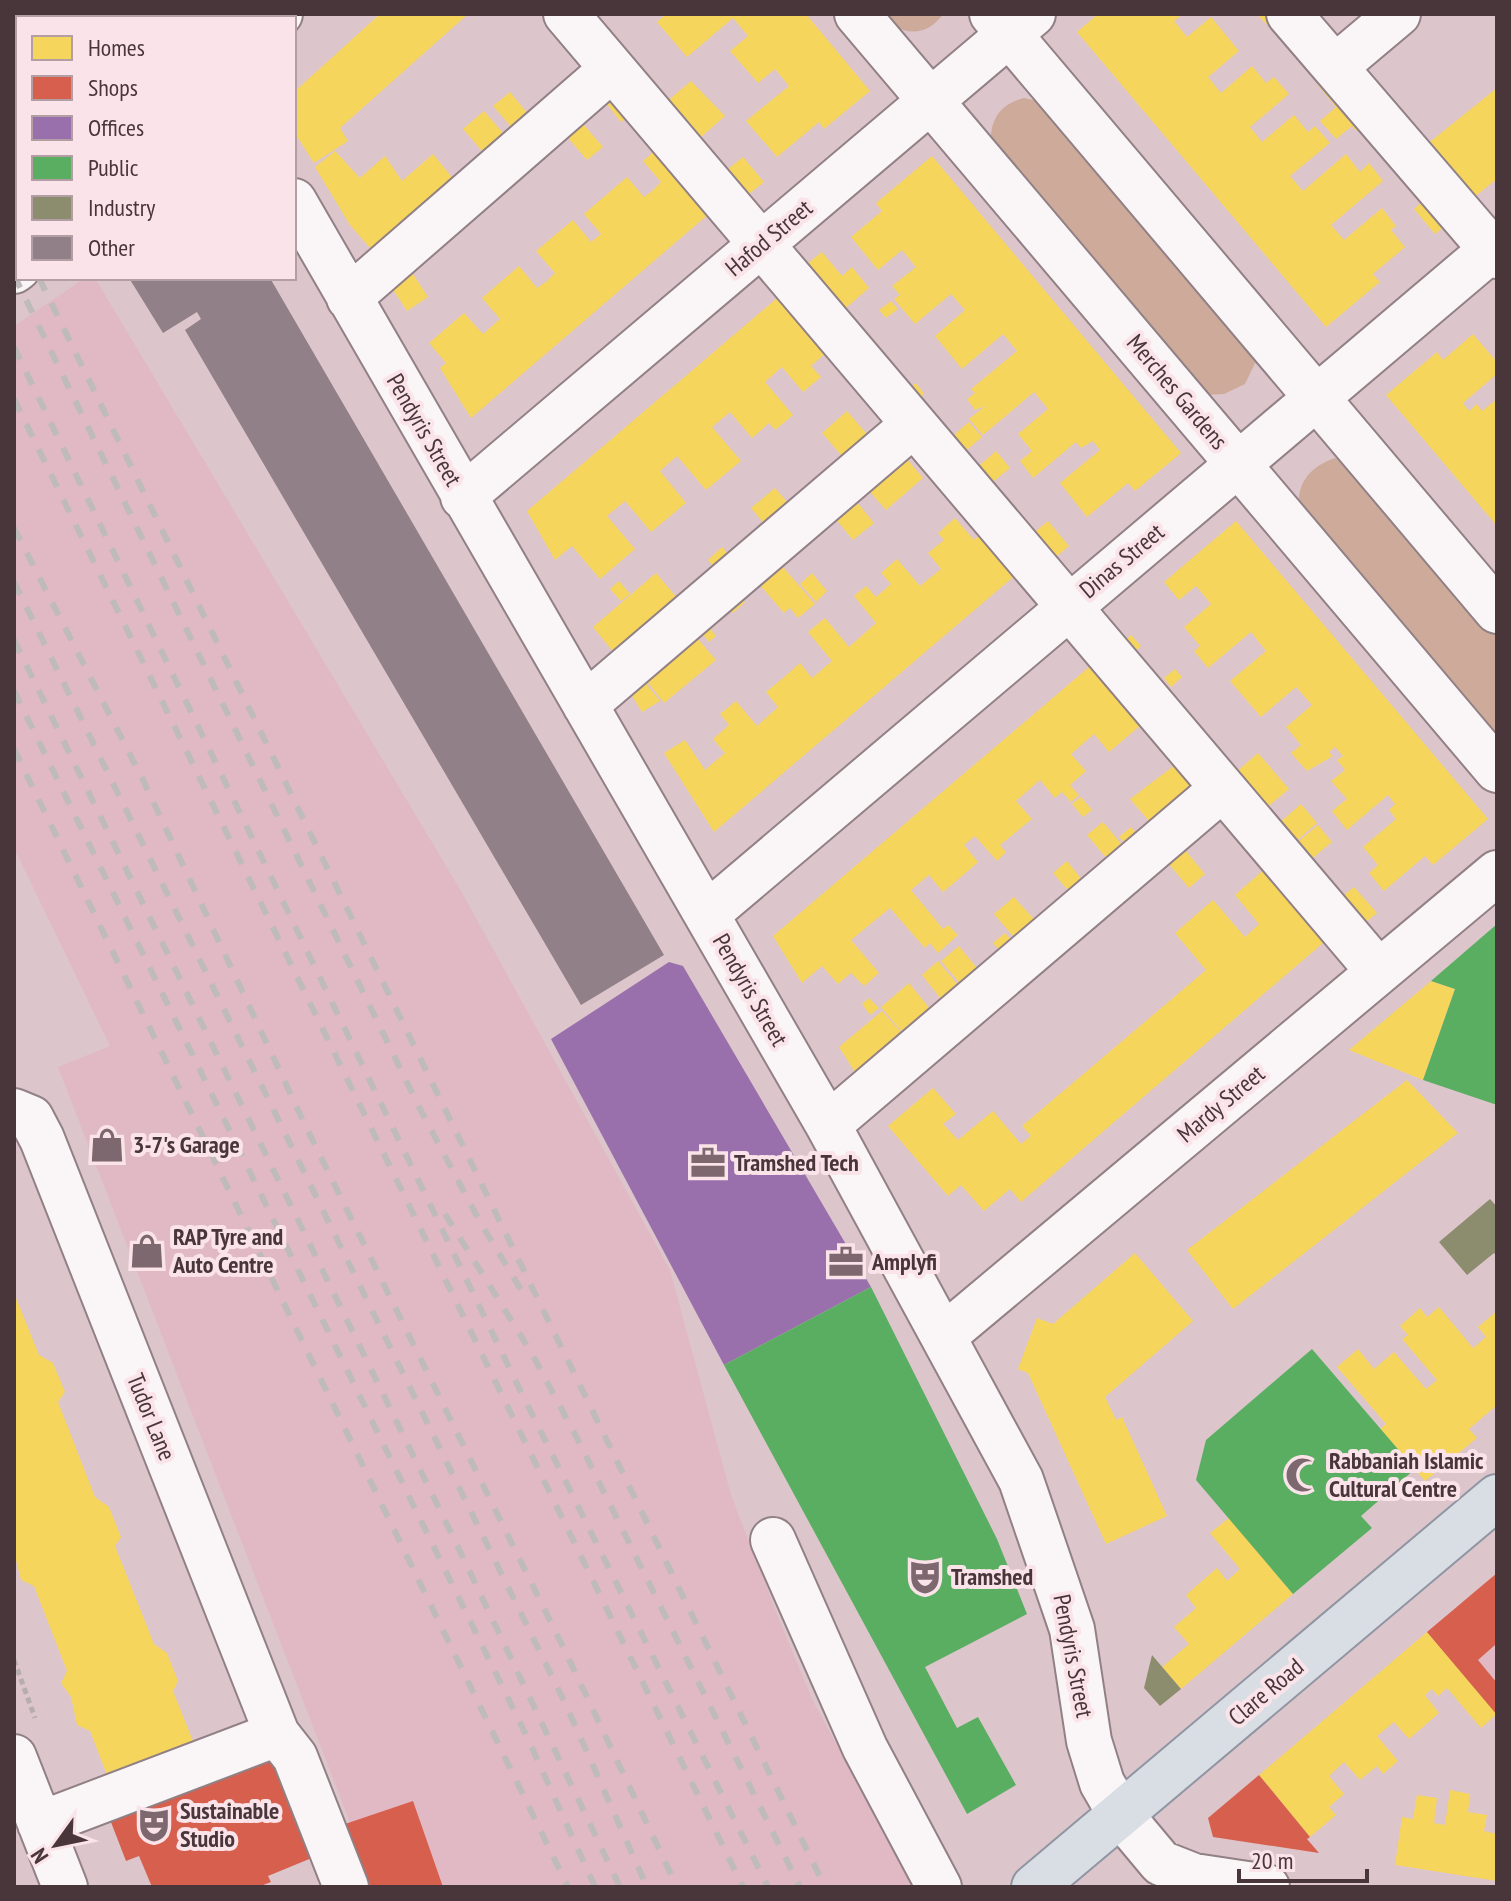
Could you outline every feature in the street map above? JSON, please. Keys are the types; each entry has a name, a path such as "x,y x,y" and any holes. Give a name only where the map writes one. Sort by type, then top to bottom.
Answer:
{"main road":[{"name":"Clare Road","path":"1034,1887 1497,1497"}],"street":[{"path":"566,14 1378,971"},
{"name":"Merches Gardens","path":"857,14 1497,770"},
{"path":"1289,14 1495,250"},
{"path":"1335,67 1398,14"},
{"path":"1011,21 1317,397 1497,611"},
{"name":"Hafod Street","path":"463,497 930,102 1011,21"},
{"path":"349,298 612,69"},
{"name":"Pendyris Street","path":"296,205 707,914 945,1335 1037,1517 1072,1629 1089,1741 1102,1783 1120,1814 1161,1863 1194,1876 1267,1887"},
{"name":"Dinas Street","path":"707,914 1238,463 1495,250"},
{"path":"585,705 914,424"},
{"path":"828,1125 1222,789"},
{"name":"Mardy Street","path":"945,1335 1497,873"},
{"name":"Tudor Lane","path":"14,1111 31,1118 42,1139 277,1734 295,1757 346,1887"},
{"path":"773,1540 865,1748 939,1887"},
{"path":"40,1824 277,1734"},
{"path":"14,1757 65,1887"}],"shaded area":[{"path":"135,14 137,16 38,16"},
{"path":"874,14 943,14 927,29 910,31"},
{"path":"16,41 16,180 14,175"},
{"path":"1024,98 1047,103 1258,357 1245,384 1224,394 1204,395 991,139 993,124 1004,107"},
{"path":"82,280 96,280 461,891 670,1270 731,1495 780,1622 813,1701 914,1887 375,1887 58,1067 110,1046 14,848 14,326"},
{"path":"1335,458 1352,462 1497,626 1497,748 1299,507 1303,482 1319,465"},
{"path":"1495,1645 1497,1648 1497,1683 1478,1660"}],"building: Homes":[{"path":"380,14 468,14 340,128 348,141 314,163 296,135 296,90"},
{"path":"666,14 806,14 870,91 824,129 819,122 777,157 746,121 789,86 775,69 758,83 730,51 748,36 733,18 687,57 657,22"},
{"path":"1098,14 1183,14 1174,21 1187,37 1211,17 1239,51 1208,77 1221,93 1252,66 1266,83 1274,77 1289,94 1250,127 1262,142 1294,115 1308,132 1315,126 1330,143 1290,176 1303,191 1346,154 1360,172 1369,163 1383,181 1331,225 1344,240 1382,208 1396,226 1391,230 1405,247 1373,274 1380,282 1326,327 1077,32"},
{"path":"1257,14 1278,14 1266,24"},
{"path":"1330,73 1365,123 1356,131 1352,126 1336,139 1320,121 1336,107 1317,84"},
{"path":"691,81 725,116 701,137 685,117 679,122 664,104"},
{"path":"1497,88 1497,179 1473,198 1426,145"},
{"path":"510,92 529,115 513,129 493,106"},
{"path":"600,95 636,110 621,122"},
{"path":"484,111 509,140 488,158 463,129"},
{"path":"578,118 603,147 587,160 562,131"},
{"path":"664,143 718,206 471,418 440,368 446,363 429,343 464,313 483,334 500,319 482,298 519,266 537,288 547,281 555,273 536,251 573,220 591,242 601,234 584,214 627,177 644,197 652,191 661,182 643,161"},
{"path":"335,151 360,178 385,156 402,181 433,154 459,186 377,256 350,225 315,167"},
{"path":"932,156 1181,453 1135,491 1128,483 1087,517 1060,483 1100,450 1093,441 1081,448 1076,442 1033,478 1020,461 1032,451 1018,434 1048,409 1034,392 983,435 969,419 985,406 975,410 967,399 975,393 971,389 1017,351 1003,334 962,369 935,336 965,310 951,294 915,324 894,299 900,295 892,286 916,267 902,250 878,270 851,237 882,211 876,203"},
{"path":"743,157 764,182 744,198 723,173"},
{"path":"1431,195 1452,220 1435,234 1414,209"},
{"path":"822,252 842,276 852,267 869,288 841,312 803,267"},
{"path":"409,268 428,297 407,311 388,282"},
{"path":"789,288 828,351 811,366 821,377 803,392 782,367 765,382 793,415 775,430 769,423 752,438 730,412 712,427 741,461 706,490 677,456 660,471 686,503 651,532 625,501 607,516 635,549 600,579 572,546 555,560 527,511"},
{"path":"891,301 898,309 886,318 879,310"},
{"path":"1473,334 1497,362 1497,374 1463,403 1469,411 1477,404 1482,411 1497,399 1497,526 1386,395 1437,352 1443,360"},
{"path":"916,383 924,394 917,400 907,390"},
{"path":"847,411 873,441 848,463 822,433"},
{"path":"969,422 982,437 962,454 949,439"},
{"path":"900,451 923,478 886,510 863,484"},
{"path":"996,451 1010,468 988,486 974,470"},
{"path":"775,488 795,511 771,532 751,508"},
{"path":"851,495 874,523 853,540 830,512"},
{"path":"955,518 974,540 989,527 1024,568 714,832 664,753 685,740 705,770 725,753 713,739 729,725 720,714 736,701 757,726 778,707 766,692 800,663 812,678 832,661 808,632 825,618 849,647 876,623 854,596 866,586 876,597 891,584 881,573 897,559 920,586 941,569 928,553 944,540 938,533"},
{"path":"1048,521 1069,546 1051,561 1030,536"},
{"path":"1236,521 1488,819 1433,865 1425,856 1384,891 1369,873 1378,865 1363,847 1396,819 1389,810 1395,804 1388,795 1347,830 1332,811 1347,799 1331,781 1345,770 1337,760 1343,756 1335,747 1329,752 1333,756 1307,771 1291,753 1301,745 1286,727 1312,705 1296,687 1261,717 1230,681 1266,651 1251,632 1208,668 1194,651 1200,646 1184,627 1211,604 1196,586 1179,600 1164,582"},
{"path":"722,547 733,560 719,573 708,560"},
{"path":"775,558 815,604 798,618 790,608 784,613 753,577"},
{"path":"656,573 683,605 619,659 593,627"},
{"path":"812,573 827,591 816,602 800,584"},
{"path":"619,581 630,594 621,601 610,589"},
{"path":"738,594 745,602 733,613 726,604"},
{"path":"708,626 716,636 709,642 701,632"},
{"path":"691,631 716,660 664,703 640,673"},
{"path":"1131,635 1141,646 1131,655 1121,644"},
{"path":"1102,656 1141,725 1109,752 1094,734 1071,754 1086,771 1070,785 1079,795 1071,802 1062,792 1055,798 1040,780 1016,801 1032,819 1000,845 1006,852 997,861 975,836 964,845 978,862 961,877 943,892 929,875 911,890 943,929 948,925 958,935 938,953 930,943 925,948 890,908 851,940 879,973 864,986 851,973 838,984 822,966 802,983 773,936"},
{"path":"1175,669 1182,677 1171,687 1164,678"},
{"path":"639,675 660,701 642,712 626,686"},
{"path":"1258,753 1289,789 1264,810 1234,774"},
{"path":"1187,756 1204,776 1156,829 1130,799"},
{"path":"1081,797 1092,810 1083,817 1072,804"},
{"path":"1301,804 1317,823 1293,844 1277,825"},
{"path":"1103,822 1128,852 1113,866 1087,835"},
{"path":"1318,825 1332,842 1308,862 1294,845"},
{"path":"1131,827 1140,838 1129,847 1119,837"},
{"path":"1179,843 1205,874 1189,888 1163,857"},
{"path":"1067,861 1087,886 1074,897 1053,873"},
{"path":"1267,867 1337,931 1021,1202 1010,1189 984,1211 961,1185 948,1196 888,1126 933,1088 956,1114 943,1124 958,1140 993,1111 1021,1144 1031,1136 1022,1126 1206,970 1175,933 1213,900 1245,937 1259,924 1235,895"},
{"path":"1354,887 1377,913 1361,926 1339,899"},
{"path":"1014,897 1041,927 1020,944 994,914"},
{"path":"1005,933 1014,943 1002,953 993,943"},
{"path":"959,946 980,972 963,987 941,961"},
{"path":"938,961 962,990 945,1004 922,975"},
{"path":"1431,981 1455,989 1423,1080 1349,1050"},
{"path":"909,983 935,1015 907,1038 881,1007"},
{"path":"869,998 879,1008 870,1015 862,1004"},
{"path":"882,1011 908,1040 860,1080 839,1047"},
{"path":"1407,1080 1458,1133 1233,1309 1187,1250"},
{"path":"1135,1253 1193,1321 1105,1397 1116,1420 1122,1417 1167,1516 1106,1544 1028,1373 1018,1369 1037,1318 1053,1324"},
{"path":"14,1293 39,1355 53,1363 65,1392 58,1402 95,1497 109,1507 121,1537 115,1546 154,1644 167,1653 178,1681 173,1691 193,1741 107,1775 90,1731 77,1725 71,1697 61,1683 67,1671 34,1586 21,1580 14,1552"},
{"path":"1439,1307 1473,1348 1486,1337 1478,1327 1497,1311 1497,1405 1469,1429 1477,1438 1425,1481 1380,1429 1386,1424 1337,1367 1358,1349 1374,1369 1394,1352 1426,1389 1437,1380 1402,1339 1408,1335 1400,1326 1420,1308 1427,1317"},
{"path":"1229,1518 1293,1594 1181,1689 1162,1667 1189,1644 1174,1627 1196,1608 1186,1595 1217,1568 1227,1581 1240,1569 1210,1533"},
{"path":"1427,1632 1497,1714 1481,1728 1447,1688 1438,1696 1432,1689 1425,1695 1439,1713 1409,1739 1394,1722 1377,1736 1398,1761 1383,1774 1377,1766 1360,1780 1344,1762 1329,1776 1344,1794 1329,1807 1336,1815 1310,1837 1259,1775"},
{"path":"1450,1790 1470,1794 1468,1812 1487,1815 1484,1831 1497,1834 1497,1881 1395,1865 1402,1817 1413,1819 1417,1795 1437,1798 1434,1823 1445,1825"}],"building: Shops":[{"path":"1497,1573 1497,1648 1495,1645 1478,1660 1497,1683 1497,1715 1427,1632"},
{"path":"276,1750 319,1855 268,1876 271,1882 258,1887 152,1887 139,1856 126,1861 109,1817"},
{"path":"1259,1775 1310,1837 1307,1839 1319,1853 1213,1837 1208,1818"},
{"path":"413,1801 443,1887 371,1887 345,1824"}],"building: Offices":[{"name":"Tramshed Tech","path":"669,962 683,966 871,1287 724,1365 551,1039"}],"building: Public":[{"path":"1497,924 1497,1105 1423,1080 1455,989 1431,981"},
{"name":"Tramshed","path":"871,1287 997,1539 1027,1614 925,1667 957,1728 978,1717 1016,1785 967,1814 724,1365"},
{"name":"Rabbaniah Islamic Cultural Centre","path":"1312,1349 1415,1469 1361,1516 1372,1528 1293,1594 1196,1480 1206,1440"}],"building: Industry":[{"path":"1490,1199 1497,1207 1497,1257 1494,1253 1467,1275 1439,1242"},
{"path":"1152,1655 1181,1689 1160,1706 1144,1688"}],"building: Other":[{"path":"130,280 271,280 664,955 581,1005 185,330 201,319 197,312 163,333"}],"railway":[{"path":"14,230 16,234"},
{"path":"14,275 16,279"},
{"path":"16,280 419,1107 480,1222 526,1298"},
{"path":"40,280 825,1887"},
{"path":"14,347 521,1392 768,1887"},
{"path":"14,399 743,1887"},
{"path":"14,528 143,780 306,1127 566,1653 677,1887"},
{"path":"14,582 566,1705 647,1887"},
{"path":"14,640 457,1545 620,1887"},
{"path":"14,691 528,1739 595,1887"},
{"path":"14,749 568,1887"},
{"path":"445,1214 531,1352 578,1440 800,1887"}],"place":[{"name":"3-7's Garage","path":"107,1145"},
{"name":"Tramshed Tech","path":"708,1163"},
{"name":"RAP Tyre and Auto Centre","path":"147,1251"},
{"name":"Amplyfi","path":"846,1262"},
{"name":"Rabbaniah Islamic Cultural Centre","path":"1303,1475"},
{"name":"Tramshed","path":"925,1577"},
{"name":"Sustainable Studio","path":"154,1825"}]}
